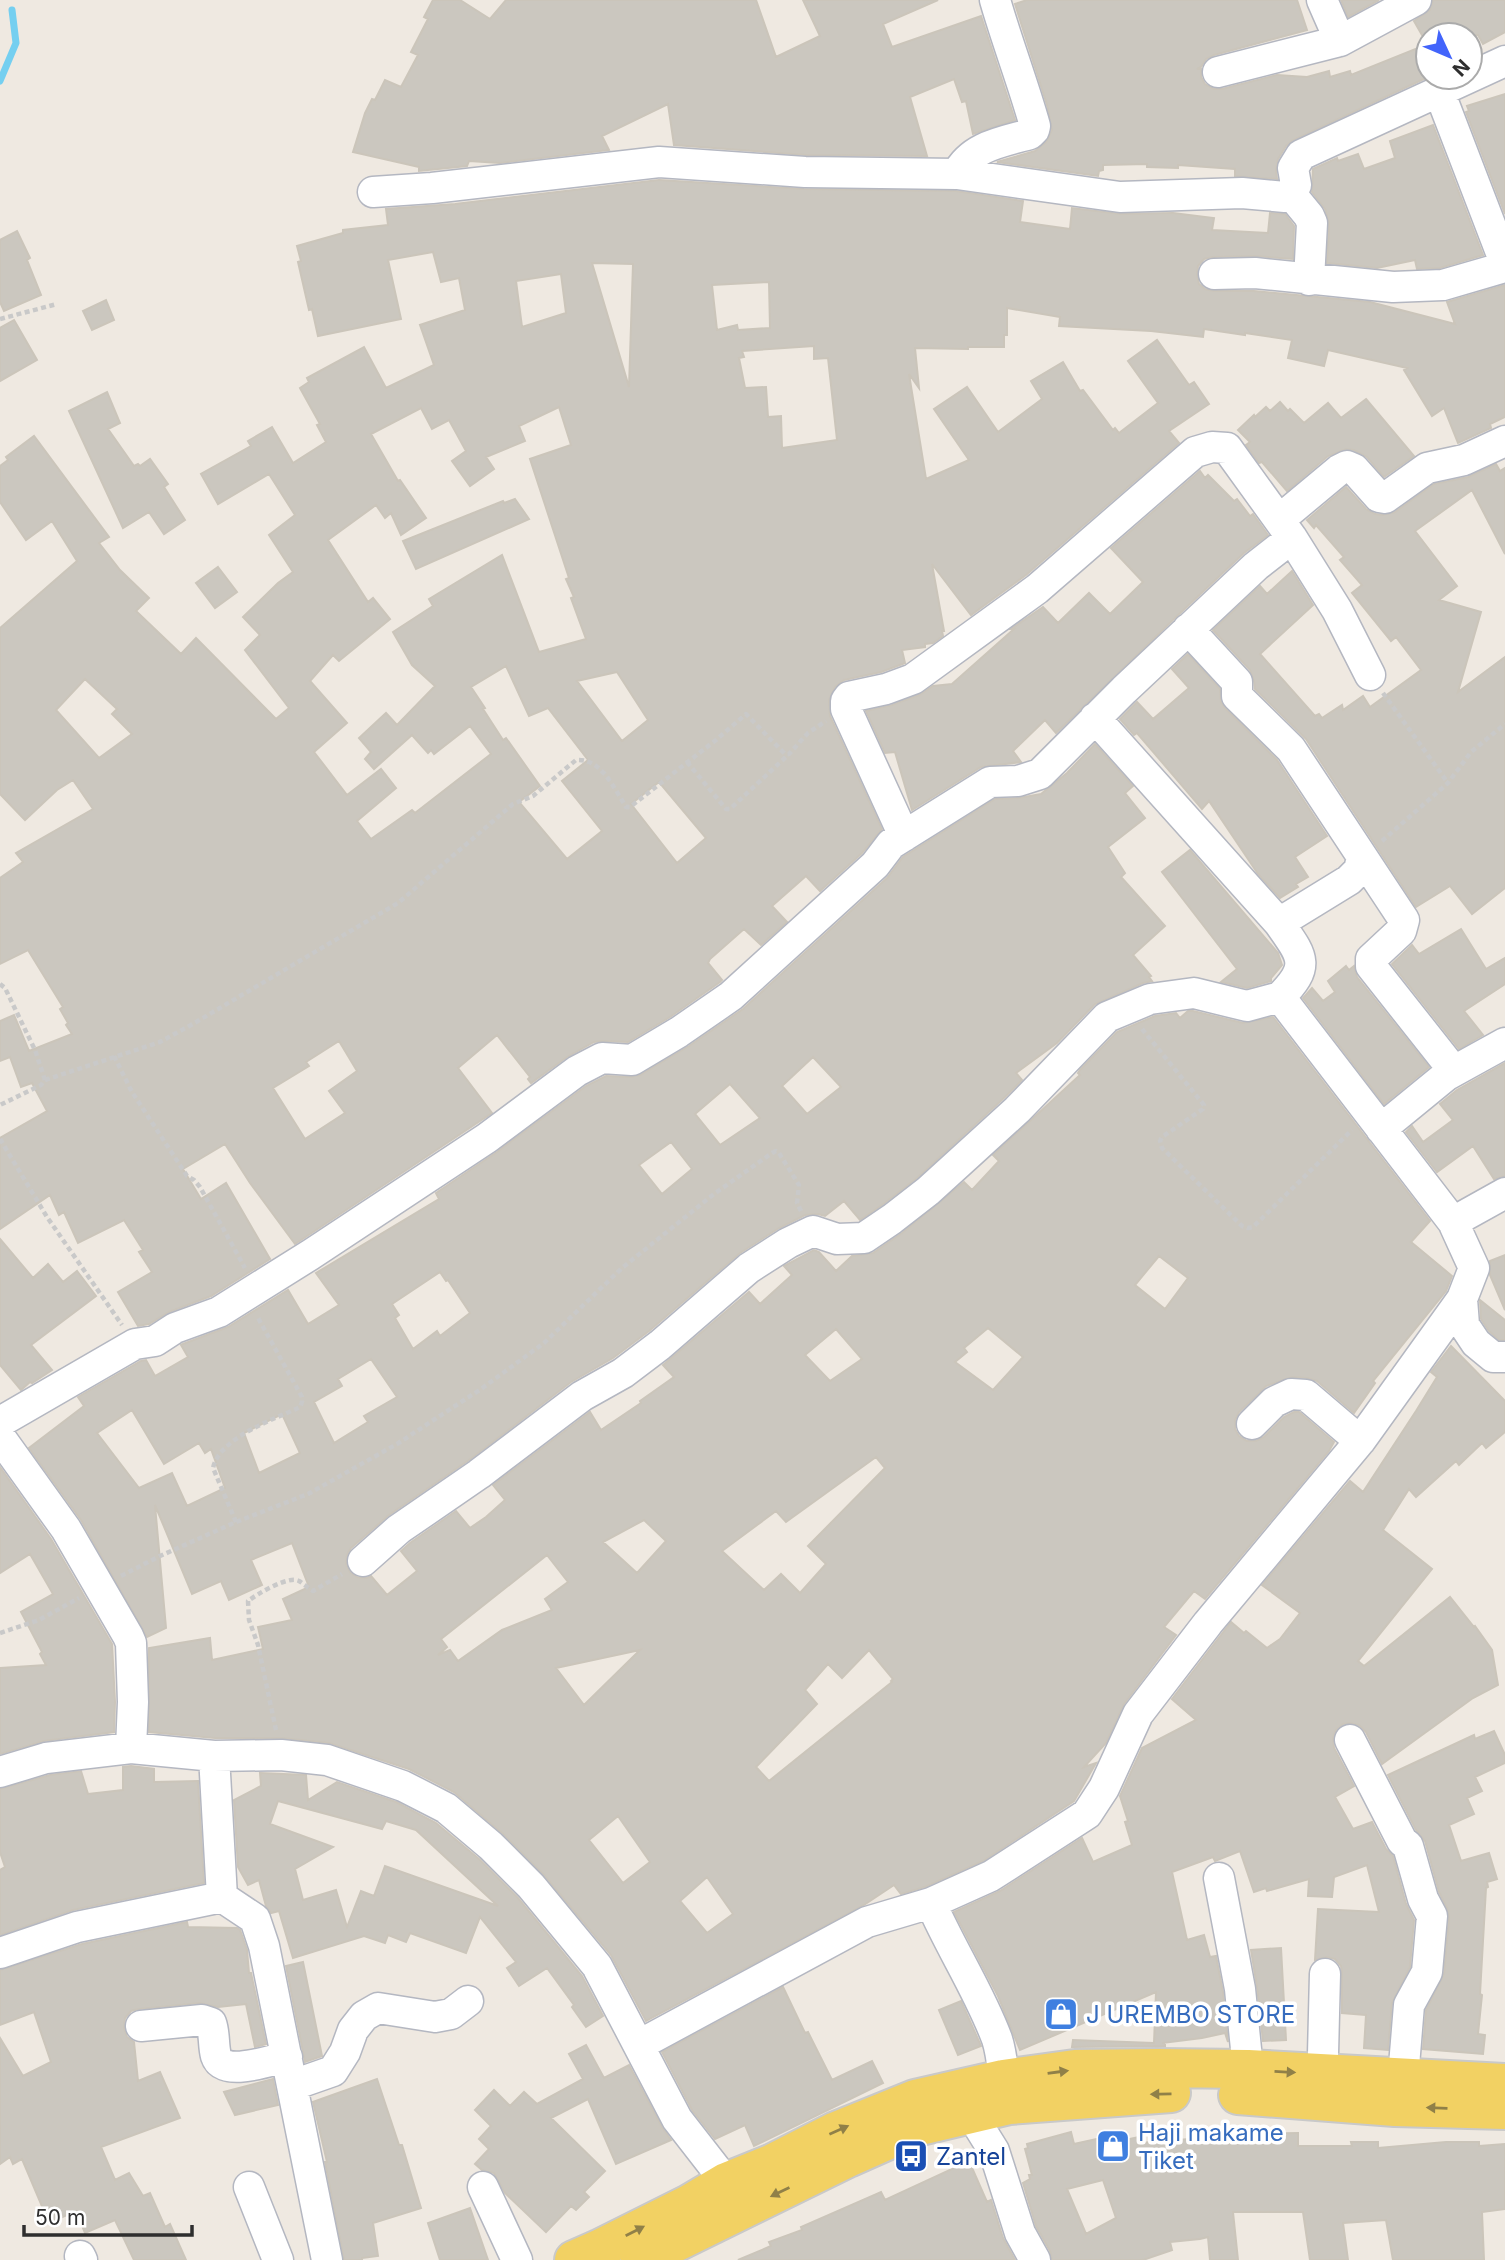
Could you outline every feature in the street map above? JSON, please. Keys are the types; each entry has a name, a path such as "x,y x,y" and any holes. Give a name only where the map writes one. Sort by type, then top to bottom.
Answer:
{"main road":[{"path":"655,2257 848,2158 920,2126 971,2114 1006,2092 1075,2069 1248,2070 1395,2107 1505,2110"},
{"path":"574,2260 689,2204 726,2182 773,2163 836,2131 915,2099 1006,2092 1232,2095 1403,2078 1505,2082"}],"street":[{"path":"957,174 972,153 1030,134 1035,126 995,0"},
{"path":"1322,0 1340,41"},
{"path":"1218,72 1340,41 1416,0"},
{"path":"373,192 432,188 659,162 805,172 957,174 1120,197 1242,193 1285,197 1291,194 1296,185 1293,168 1301,155 1505,61"},
{"path":"1214,274 1255,273 1393,287 1443,285 1505,265 1439,92"},
{"path":"1291,194 1312,223 1309,280"},
{"path":"0,1422 135,1344 155,1341 176,1328 219,1312 487,1138 577,1072 602,1058 632,1060 731,996 875,865 891,844 990,782 1018,781 1040,774 1095,718 1256,566 1285,529 1339,470 1347,466 1354,469 1379,497 1385,498 1427,468 1464,460 1505,441"},
{"path":"904,836 846,709 849,697 886,689 913,679 1037,589 1195,452 1212,447 1227,448 1338,610 1370,675"},
{"path":"1188,629 1237,682 1237,696 1291,749 1404,920 1401,930 1371,959 1371,966 1454,1071"},
{"path":"363,1561 399,1529 479,1474 582,1396 623,1373 660,1345 749,1268 788,1243 813,1231 836,1239 864,1238 892,1219 928,1191 1017,1110 1107,1017 1150,999 1194,993 1247,1006 1280,997 1293,984 1302,967 1299,951 1279,923 1095,718"},
{"path":"1279,923 1349,880 1359,870 1363,857"},
{"path":"639,2045 867,1922 930,1903 991,1876 1087,1814 1104,1788 1138,1714 1208,1623 1360,1441 1462,1298 1474,1268 1453,1222 1280,997"},
{"path":"1375,1121 1454,1071 1505,1043"},
{"path":"1453,1222 1505,1193"},
{"path":"1462,1298 1464,1325 1476,1343 1493,1357 1505,1357"},
{"path":"1252,1424 1274,1402 1291,1394 1307,1395 1360,1441"},
{"path":"0,1437 66,1529 131,1643 131,1748"},
{"path":"1350,1740 1408,1847 1423,1899 1432,1916 1427,1972 1409,2005 1403,2078"},
{"path":"0,1772 46,1758 131,1748 214,1756 281,1755 327,1760 403,1786 446,1808 491,1846 531,1886 597,1966 677,2119 726,2182"},
{"path":"214,1756 222,1897"},
{"path":"1219,1878 1240,1989 1248,2070"},
{"path":"0,1953 77,1927 222,1897 255,1919 264,1946 327,2260"},
{"path":"930,1903 943,1932 961,1961 998,2042 1006,2092"},
{"path":"1322,2088 1325,1974"},
{"path":"141,2026 202,2020 211,2023 217,2058 223,2064 236,2068 333,2071 363,2016 378,2008 435,2017 451,2014 468,2001"},
{"path":"971,2114 994,2151 1020,2233 1035,2260"},
{"path":"249,2187 278,2260"},
{"path":"483,2188 517,2260"}],"path":[{"path":"0,320 57,304"},
{"path":"1370,675 1448,783"},
{"path":"687,762 726,809 730,809 808,733 846,709"},
{"path":"0,1105 41,1085 45,1080 160,1042 398,903 513,804 533,796 576,761 584,760 599,768 626,807 630,807 746,714 785,754 789,754"},
{"path":"1363,857 1448,783 1471,752 1505,724"},
{"path":"0,984 5,988 35,1050 45,1080"},
{"path":"1126,1010 1204,1105 1203,1109 1162,1137 1162,1148 1242,1226 1253,1227 1375,1121"},
{"path":"114,1056 132,1092 187,1176 200,1188 302,1397 300,1408 230,1442 215,1461 213,1468 236,1522"},
{"path":"0,1139 47,1217 135,1344"},
{"path":"0,1633 39,1620 160,1556 308,1494 397,1444 481,1389 544,1343 622,1268 714,1194 776,1151 799,1185 797,1203 813,1231"},
{"path":"281,1755 258,1645 249,1620 248,1601 290,1580 298,1580 313,1591 363,1561"}],"building":[{"path":"433,0 460,0 490,19 506,0 756,0 776,57 820,36 803,0 938,0 883,24 892,47 981,16 1015,120 973,134 966,101 962,102 954,79 910,97 927,156 806,155 674,145 668,104 602,136 609,150 500,163 469,161 467,166 419,171 419,167 353,152 372,99 375,100 385,80 401,87 418,55 411,52 428,19 424,17"},
{"path":"1027,0 1297,0 1307,30 1206,59 1197,69 1201,69 1205,84 1214,89 1222,89 1277,75 1307,77 1329,71 1330,77 1350,71 1351,75 1414,50 1414,84 1293,140 1278,159 1277,179 1235,176 1235,169 1178,165 1178,168 1147,167 1147,164 1103,165 1098,176 997,162 1035,151 1046,142 1052,130 1047,105 1015,4"},
{"path":"1341,0 1379,0 1348,17"},
{"path":"1433,0 1505,0 1505,32 1484,43 1484,21 1414,21 1430,10"},
{"path":"1505,94 1505,214 1466,112 1469,111 1467,106"},
{"path":"1433,125 1483,255 1440,268 1417,269 1415,260 1377,268 1327,263 1329,223 1325,209 1312,192 1313,169 1337,158 1338,161 1358,154 1364,169 1395,158 1390,141"},
{"path":"659,180 804,189 956,191 1023,201 1020,222 1070,229 1072,208 1121,214 1173,213 1214,218 1212,230 1268,233 1270,213 1285,214 1294,226 1293,259 1255,256 1204,259 1198,266 1199,284 1214,291 1254,291 1370,302 1455,324 1447,302 1505,285 1505,417 1490,424 1491,428 1458,443 1444,408 1432,416 1404,370 1407,368 1328,350 1324,366 1288,358 1292,340 1245,333 1204,329 1203,337 1059,326 1060,317 1007,308 1004,347 915,348 919,388 909,374 926,479 969,460 934,409 967,387 998,432 1042,399 1031,381 1063,362 1080,391 1083,390 1113,430 1115,428 1119,433 1158,403 1128,361 1157,340 1189,385 1194,382 1209,404 1169,431 1179,443 1026,575 971,615 932,564 943,636 933,643 925,644 925,647 902,650 905,663 881,672 844,680 835,687 829,700 830,716 882,829 862,853 820,891 806,876 772,906 787,922 761,945 744,929 710,959 708,963 722,980 720,982 628,1042 594,1042 567,1057 531,1083 528,1079 530,1077 497,1035 458,1068 492,1113 295,1244 225,1144 183,1169 201,1199 226,1183 270,1259 211,1296 169,1312 149,1324 138,1326 118,1292 152,1272 139,1252 143,1250 124,1220 78,1243 64,1212 59,1215 50,1195 0,1229 0,1138 47,1111 32,1083 21,1087 10,1057 0,1061 0,1021 14,1015 29,1051 72,1034 60,1009 63,1007 28,950 0,964 0,878 23,862 16,853 93,809 73,780 57,790 25,820 0,794 0,628 77,561 52,521 26,540 0,502 0,466 8,460 6,457 34,436 109,537 99,543 120,570 149,598 136,611 181,654 196,638 276,719 289,708 245,650 260,635 243,617 293,572 269,535 295,515 269,474 218,504 201,474 251,446 248,441 272,427 293,463 326,442 317,425 320,424 300,388 309,382 307,378 364,347 386,388 434,365 420,325 465,310 459,278 441,282 433,252 388,260 401,319 318,336 312,309 309,310 297,246 343,233 343,230 388,225 386,209 455,204","holes":["592,263 633,264 629,387","561,274 566,313 522,327 516,281","769,282 770,328 738,330 737,325 717,330 712,285","814,346 814,359 828,358 837,440 782,448 781,416 768,417 766,387 745,388 739,358 744,357 742,351","559,407 571,445 530,459 569,578 566,579 574,597 571,598 586,639 539,652 502,555 429,599 433,606 393,632 412,665 435,686 397,725 386,713 359,738 371,752 365,759 374,769 412,735 428,753 431,750 434,754 470,726 491,754 415,813 412,810 371,839 357,821 396,788 381,769 347,795 314,752 347,723 310,681 333,655 339,661 390,619 373,598 368,602 328,540 376,505 385,518 391,513 401,535 426,518 400,480 398,481 371,434 421,408 432,429 449,420 466,451 452,461 470,486 494,469 486,457 525,441 519,426","506,666 529,716 548,708 588,760 562,781 602,831 567,859 519,802 540,786 506,738 503,740 483,709 485,708 471,687","617,672 648,720 622,741 577,681","85,679 117,709 112,714 132,734 99,758 56,710","659,782 706,838 677,863 631,804","339,1041 357,1071 329,1091 345,1113 305,1139 273,1088 309,1066 306,1062"]},
{"path":"17,231 30,258 27,260 41,295 4,311 0,302 0,240"},
{"path":"106,300 114,320 92,330 83,311"},
{"path":"14,320 37,360 0,381 0,328"},
{"path":"107,392 120,423 108,429 134,466 140,466 150,459 168,484 164,487 185,520 164,534 149,512 123,528 69,411"},
{"path":"1366,399 1414,456 1384,477 1367,457 1346,449 1328,456 1287,491 1262,462 1259,463 1246,445 1250,442 1238,430 1266,407 1270,411 1280,402 1304,423 1328,403 1341,418"},
{"path":"1496,464 1500,471 1505,468 1505,554 1472,490 1415,531 1457,586 1439,600 1481,612 1458,692 1505,657 1505,888 1472,914 1450,886 1416,907 1306,739 1255,689 1250,670 1213,630 1260,586 1267,594 1292,571 1313,605 1260,654 1315,716 1319,714 1322,718 1342,705 1343,710 1363,696 1370,707 1421,670 1396,637 1391,641 1352,593 1362,585 1340,560 1344,557 1316,525 1314,528 1307,520 1346,487 1366,509 1383,515 1395,512 1434,484 1468,477"},
{"path":"1200,471 1205,478 1208,475 1234,501 1237,499 1250,516 1253,514 1268,535 1244,553 1056,733 1045,720 1013,751 1021,762 981,767 912,810 895,752 885,753 866,711 919,695 933,686 952,684 1014,629 1011,629 1043,607 1058,623 1089,593 1110,614 1143,582 1111,548"},
{"path":"515,499 529,519 416,569 403,541 503,501 504,503"},
{"path":"218,567 237,592 215,608 196,583"},
{"path":"1188,654 1220,689 1221,702 1225,708 1277,760 1327,836 1295,857 1308,877 1280,898 1258,874 1209,801 1202,809 1137,733 1134,735 1120,719 1137,702 1153,719 1189,688 1172,669"},
{"path":"1095,744 1133,786 1125,793 1145,818 1108,847 1125,873 1121,877 1165,926 1133,955 1151,976 1149,977 1152,981 1095,1004 1057,1043 1016,1073 1022,1080 1005,1097 917,1178 882,1205 860,1220 844,1201 825,1216 805,1215 779,1228 740,1253 649,1331 613,1358 571,1382 469,1460 389,1515 351,1548 346,1564 350,1572 357,1577 371,1576 387,1595 417,1571 401,1551 410,1543 456,1511 470,1528 486,1517 505,1500 493,1485 590,1412 601,1430 641,1403 640,1401 674,1377 663,1365 749,1292 760,1304 792,1275 784,1266 814,1250 836,1271 852,1256 873,1253 902,1233 964,1182 972,1190 999,1161 993,1155 1080,1075 1080,1070 1117,1032 1155,1016 1176,1013 1180,1018 1188,1011 1243,1023 1273,1017 1430,1221 1411,1242 1452,1276 1446,1291 1373,1381 1375,1383 1354,1413 1317,1381 1292,1377 1266,1386 1239,1412 1235,1429 1239,1436 1247,1441 1264,1437 1284,1417 1299,1412 1334,1442 1205,1599 1194,1591 1164,1627 1176,1635 1124,1704 1106,1743 1084,1767 1096,1763 1074,1801 983,1861 925,1887 901,1894 894,1885 864,1905 646,2021 611,1955 544,1875 503,1834 454,1792 409,1769 329,1743 149,1732 149,1648 210,1638 212,1660 263,1649 258,1627 292,1620 283,1599 309,1587 292,1543 251,1560 262,1585 229,1600 221,1581 192,1594 155,1505 166,1628 147,1637 81,1520 29,1448 84,1406 78,1397 141,1361 146,1360 155,1376 188,1357 181,1345 228,1327 288,1290 308,1324 339,1305 316,1273 439,1199 436,1193 586,1086 606,1076 640,1075 743,1009 887,878 903,857 995,799 1041,794 1067,773","holes":["813,1057 841,1087 807,1114 782,1086","730,1084 760,1118 720,1145 695,1114","671,1142 692,1169 662,1194 639,1165","1159,1256 1188,1278 1165,1309 1135,1285","440,1272 470,1313 440,1336 437,1331 413,1349 395,1318 399,1315 392,1304","988,1328 1023,1357 993,1390 955,1362 967,1352 964,1348","836,1329 862,1359 830,1381 805,1355","371,1359 397,1397 364,1416 368,1422 334,1443 314,1402 342,1386 338,1379","132,1410 164,1464 199,1443 205,1453 211,1449 225,1488 187,1506 172,1473 139,1488 97,1433","282,1414 300,1453 259,1473 244,1433","876,1457 885,1468 808,1546 826,1564 800,1593 781,1574 764,1590 722,1551 776,1511 786,1522","644,1520 666,1541 637,1573 603,1542","547,1555 568,1582 545,1599 552,1610 502,1630 458,1661 450,1650 438,1655 447,1647 441,1639","640,1650 584,1705 556,1668","869,1650 893,1679 769,1781 756,1767 817,1704 805,1690 828,1664 842,1678","618,1816 650,1862 623,1883 589,1840","707,1877 733,1914 707,1933 680,1901"]},
{"path":"1190,850 1278,953 1282,965 1271,981 1247,988 1221,982 1237,969 1162,872"},
{"path":"1461,929 1486,969 1505,958 1505,984 1464,1011 1483,1035 1459,1049 1392,964 1412,945 1419,954"},
{"path":"1346,966 1349,970 1354,966 1357,977 1429,1067 1384,1104 1303,998 1312,988 1323,1001 1335,992 1328,981"},
{"path":"1505,1063 1505,1176 1494,1179 1473,1146 1437,1172 1406,1132 1412,1126 1423,1142 1453,1120 1440,1104 1457,1090"},
{"path":"0,1239 33,1278 48,1264 63,1282 77,1271 96,1296 31,1345 52,1370 21,1390 0,1365"},
{"path":"1505,1255 1505,1310 1490,1275 1490,1261"},
{"path":"1480,1300 1505,1320 1505,1340 1499,1340 1481,1319"},
{"path":"1451,1346 1505,1401 1505,1432 1486,1448 1482,1443 1459,1465 1456,1461 1416,1497 1409,1489 1383,1530 1432,1569 1358,1661 1364,1666 1450,1597 1492,1650 1498,1685 1473,1698 1382,1764 1366,1732 1359,1725 1343,1724 1336,1730 1333,1738 1334,1748 1354,1786 1335,1797 1353,1829 1372,1822 1386,1849 1393,1856 1406,1904 1414,1920 1410,1967 1392,2003 1388,2050 1364,2048 1366,2015 1342,2013 1341,1966 1335,1959 1326,1957 1315,1960 1318,1909 1379,1912 1367,1865 1334,1877 1332,1897 1308,1896 1309,1879 1254,1892 1240,1851 1215,1861 1213,1857 1172,1872 1187,1940 1204,1935 1210,1957 1216,1956 1228,2042 1225,2033 1162,2043 1165,2043 1165,2046 1072,2047 1073,2040 1154,2043 1156,1992 1020,2050 998,1996 954,1912 1000,1891 1082,1838 1093,1862 1132,1845 1120,1796 1142,1748 1196,1720 1172,1699 1231,1622 1267,1648 1280,1639 1300,1613 1262,1585 1350,1481 1363,1492 1437,1377 1431,1372"},
{"path":"0,1467 51,1539 112,1644 114,1732 44,1741 0,1754 0,1668 46,1665 21,1612 53,1594 30,1554 0,1573"},
{"path":"1494,1731 1505,1755 1505,1763 1475,1777 1482,1791 1467,1798 1474,1814 1449,1825 1461,1861 1489,1853 1497,1879 1487,1882 1486,1888 1478,2034 1485,2035 1483,2054 1423,2049 1426,2010 1444,1974 1449,1917 1425,1841 1416,1830 1388,1775 1474,1735 1475,1739"},
{"path":"123,1767 154,1769 154,1782 198,1781 204,1883 73,1910 0,1935 0,1870 5,1867 0,1852 0,1789 50,1775 81,1771 88,1794 123,1790"},
{"path":"260,1773 306,1775 308,1800 337,1782 396,1802 436,1823 479,1859 518,1898 582,1976 603,2016 586,2027 572,2007 574,2005 547,1968 519,1986 507,1968 516,1962 480,1917 466,1953 410,1933 406,1942 388,1935 385,1943 364,1936 293,1958 279,1911 271,1913 266,1906 259,1880 248,1885 238,1867 234,1800 261,1786","holes":["278,1801 382,1829 386,1821 416,1830 498,1906 385,1866 374,1896 361,1891 347,1927 336,1890 303,1900 295,1869 333,1847 270,1824"]},
{"path":"187,1922 188,1927 240,1930 247,1950 249,1973 266,2044 255,2047 246,2004 218,2007 200,2003 139,2009 131,2011 125,2018 127,2037 134,2042 138,2081 160,2072 180,2118 101,2147 115,2180 129,2173 143,2196 150,2193 165,2227 170,2224 186,2260 134,2260 115,2220 85,2233 76,2211 49,2223 22,2159 13,2164 10,2157 0,2164 0,2038 23,2076 51,2062 34,2012 0,2025 0,1970 82,1944"},
{"path":"1281,1948 1286,2040 1263,2041 1251,1950"},
{"path":"303,1962 322,2056 305,2062 286,1966"},
{"path":"783,1987 832,2080 872,2061 883,2083 754,2146 745,2125 715,2139 692,2110 662,2052"},
{"path":"961,2001 981,2046 958,2055 939,2010"},
{"path":"586,2045 604,2078 629,2065 671,2140 616,2164 588,2099 551,2118 605,2171 584,2192 589,2197 576,2210 571,2206 546,2232 505,2193 494,2173 482,2170 475,2164 489,2149 479,2139 491,2126 475,2110 494,2090 510,2106 524,2092 537,2104 583,2079 569,2054"},
{"path":"273,2079 278,2105 235,2115 224,2092"},
{"path":"377,2079 399,2145 402,2145 421,2208 373,2223 378,2256 362,2260 344,2260 327,2162 313,2102"},
{"path":"1071,2132 1074,2144 1115,2135 1116,2142 1139,2137 1140,2143 1298,2133 1298,2146 1352,2146 1351,2142 1378,2142 1378,2148 1446,2142 1479,2142 1479,2146 1505,2144 1505,2209 1482,2212 1484,2260 1393,2260 1386,2220 1343,2223 1348,2260 1310,2260 1303,2212 1233,2212 1238,2260 1210,2260 1208,2237 1170,2242 1172,2250 1143,2260 1052,2260 1036,2226 1023,2183 1032,2175 1025,2149 1028,2148 1027,2144","holes":["1103,2180 1116,2218 1086,2234 1067,2189"]},
{"path":"969,2161 987,2202 991,2200 1003,2238 1015,2260 738,2260 771,2246 769,2242 802,2230 801,2227 881,2192 885,2200"},
{"path":"470,2208 488,2260 440,2260 428,2223"}],"waterway":[{"path":"0,81 16,43 12,10"}],"place":[{"name":"J UREMBO STORE","path":"1061,2014"},
{"name":"Haji makame Tiket","path":"1113,2146"},
{"name":"Zantel","path":"911,2156"}]}
